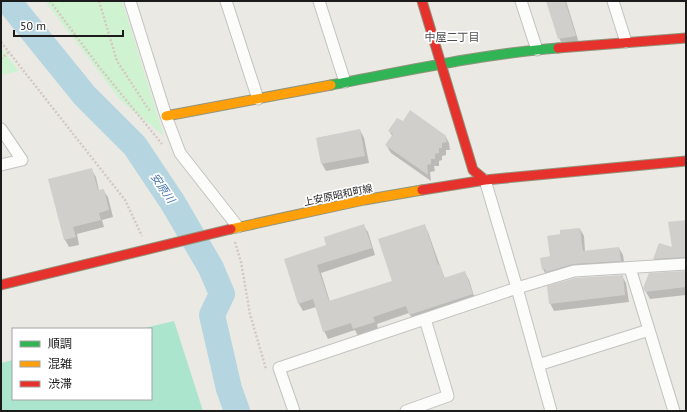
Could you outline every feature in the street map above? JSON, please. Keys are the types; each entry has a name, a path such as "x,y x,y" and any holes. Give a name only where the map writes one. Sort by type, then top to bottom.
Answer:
{"street":[{"path":"130,1 166,116 180,153 235,228"},
{"path":"226,1 258,99"},
{"path":"319,1 345,82"},
{"path":"422,1 473,170 485,180 551,411"},
{"path":"521,1 537,50"},
{"path":"613,1 626,42"},
{"path":"166,116 442,64 537,50 686,38"},
{"path":"1,129 22,160 1,165"},
{"name":"上安原昭和町線","path":"1,285 235,228 364,200 485,180 686,161"},
{"path":"294,411 280,368 517,288 574,271 686,264"},
{"path":"630,268 674,411"},
{"path":"406,411 448,396 425,319"},
{"path":"538,365 649,330"}],"path":[{"path":"50,1 100,68 164,146"},
{"path":"99,1 117,60 152,113"},
{"path":"1,42 125,200 148,249"},
{"path":"1,59 9,52"},
{"path":"235,228 250,314 268,376"}],"green space":[{"path":"45,1 122,1 164,136 121,101"},
{"path":"1,48 19,71 1,75"},
{"path":"174,321 203,411 1,411 1,363 12,360 12,400 152,400 152,328 144,328"}],"building":[{"path":"546,1 565,1 576,36 558,39"},
{"path":"410,110 445,135 447,142 442,143 442,148 439,148 439,153 435,154 435,159 431,159 431,164 427,165 428,175 385,145 393,134 388,131 397,118 403,121"},
{"path":"360,129 365,156 321,164 316,138"},
{"path":"92,168 98,190 104,189 109,210 99,213 101,220 73,227 76,237 64,240 48,179"},
{"path":"686,220 686,257 653,259 659,243 672,247 668,222"},
{"path":"364,224 372,248 317,265 329,301 392,281 378,239 425,224 438,265 440,264 444,278 465,271 473,294 409,315 406,306 373,317 375,322 353,329 351,323 323,332 313,299 298,304 284,259 326,245 324,237"},
{"path":"580,228 583,251 619,247 621,261 573,264 546,272 545,269 542,270 540,258 550,256 547,236 560,234 560,230"},
{"path":"686,271 686,287 645,292 643,288 649,273"},
{"path":"623,275 625,295 549,304 547,286 575,278"}],"waterway":[{"name":"安原川","path":"8,1 85,96 135,146 173,203 211,268 222,294 212,315 229,389 237,411"}],"traffic: fast":[{"path":"331,85 501,54 558,48"}],"traffic: slow":[{"path":"166,116 331,85"},
{"path":"231,229 364,200 422,190"}],"traffic: jam":[{"path":"422,1 473,170 485,180"},
{"path":"558,48 686,38"},
{"path":"422,190 485,180 686,161"},
{"path":"1,285 231,229"}],"district":[{"name":"中屋二丁目","path":"452,37"}]}
